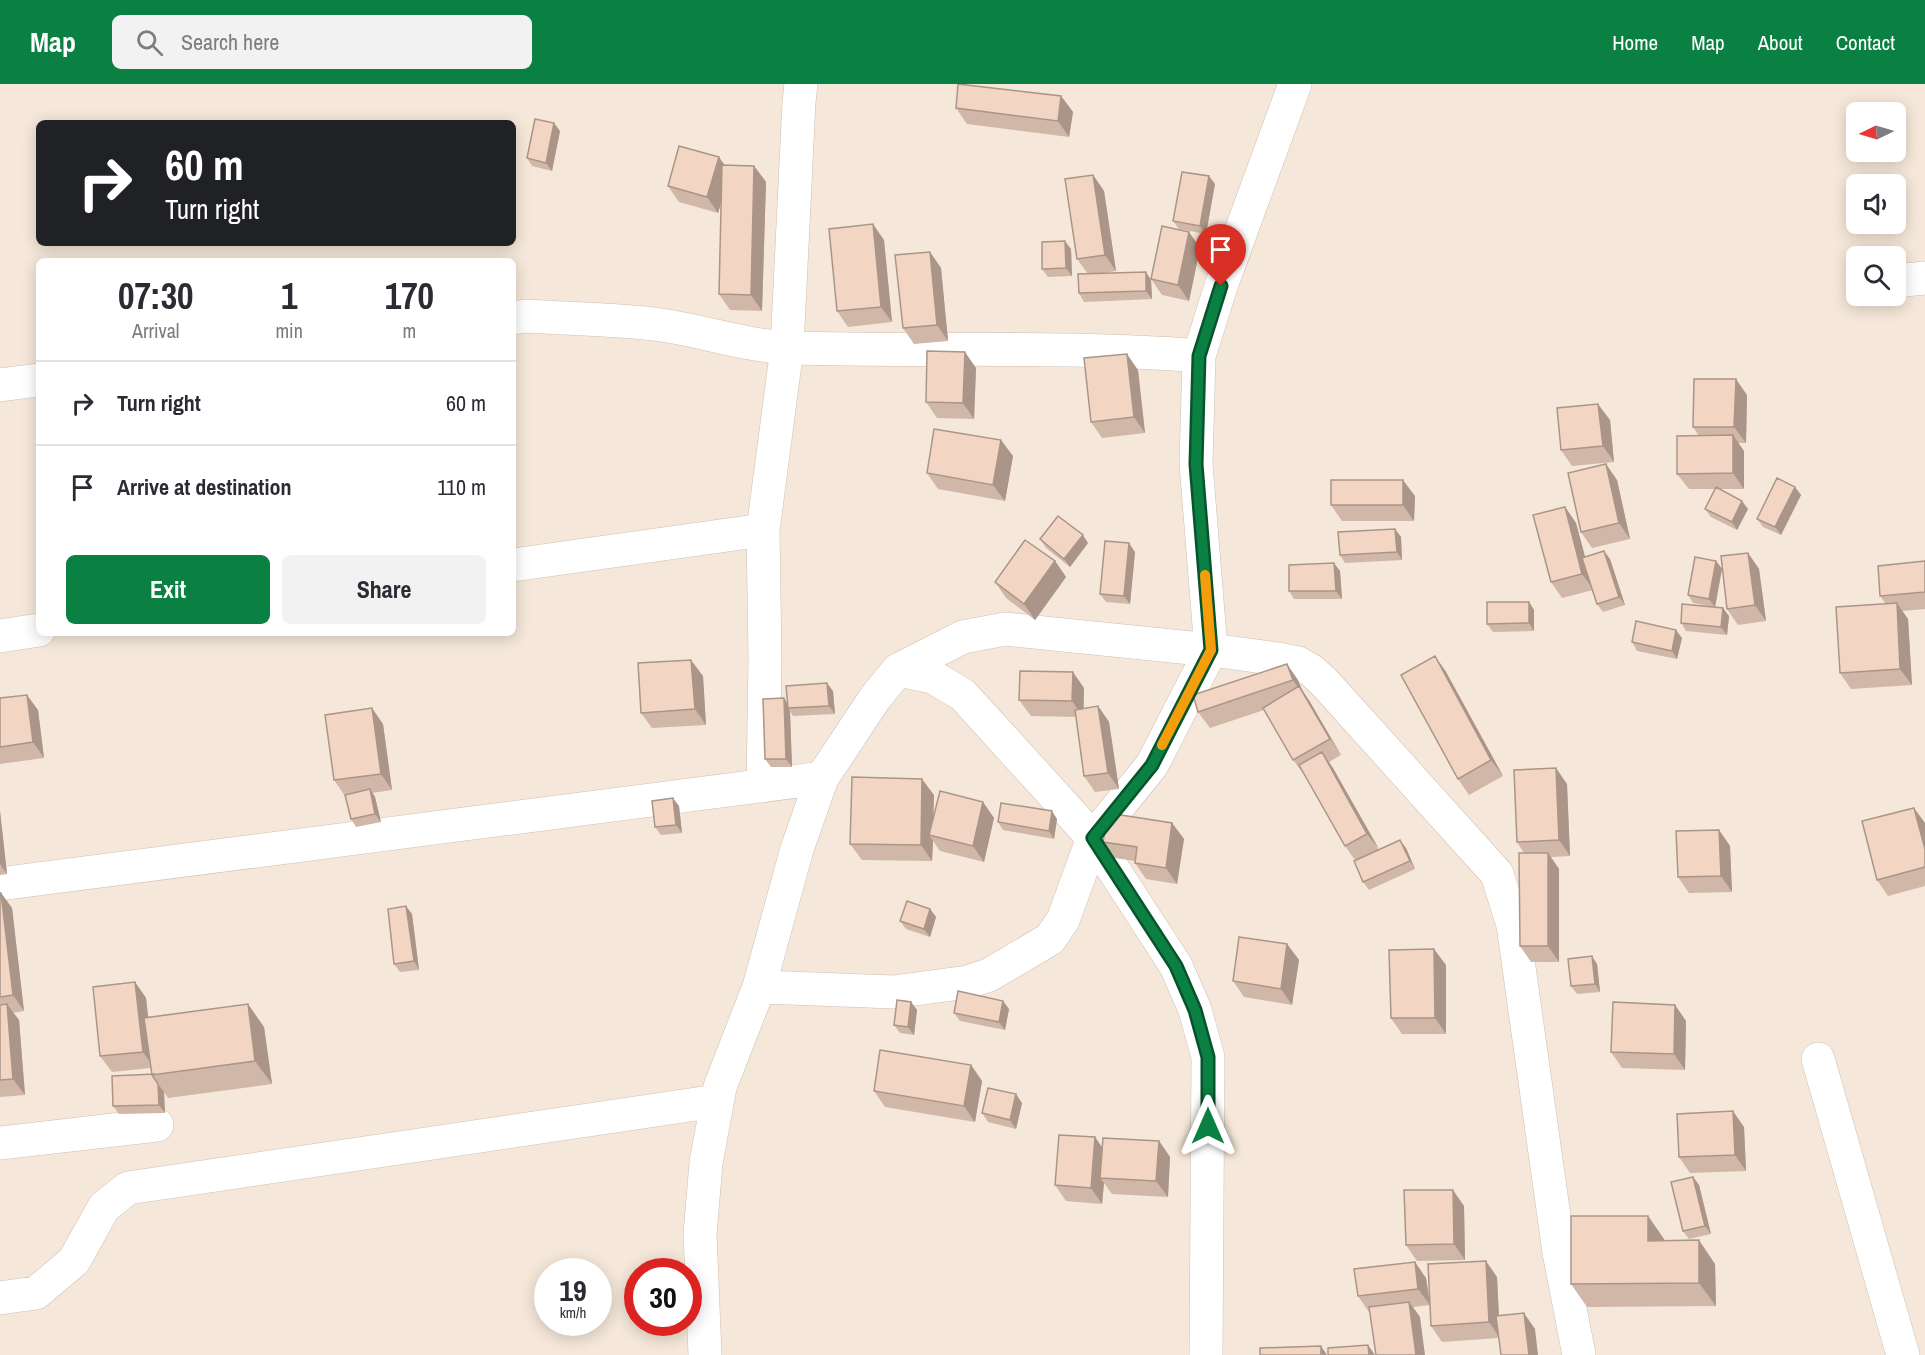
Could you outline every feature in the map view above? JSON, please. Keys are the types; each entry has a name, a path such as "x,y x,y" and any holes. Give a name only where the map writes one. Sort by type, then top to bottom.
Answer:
{"street":[{"path":"759,987 893,992 968,982 989,975 1050,939 1063,920 1093,838 1152,765 1211,650 1196,464 1199,356 1221,286 1295,84"},
{"path":"763,786 765,659 763,530 787,348 798,85"},
{"path":"1906,280 1925,278"},
{"path":"516,318 525,316 661,325 787,348 1022,349 1199,356"},
{"path":"0,386 36,380"},
{"path":"516,565 763,530"},
{"path":"705,1355 700,1234 706,1163 717,1101 720,1087 759,987 797,849 822,778 875,698 898,670 963,637 1005,629 1211,650 1298,663 1312,671 1497,874 1513,925 1559,1252 1580,1355"},
{"path":"0,636 36,630"},
{"path":"898,670 933,677 963,695 1093,838 1176,966 1195,1010 1208,1057 1206,1355"},
{"path":"0,884 822,778"},
{"path":"1818,1059 1904,1355"},
{"path":"0,1298 36,1293 74,1261 104,1207 128,1188 717,1101"},
{"path":"0,1143 157,1125"}],"shaded area":[{"path":"0,84 1925,84 1925,1355 0,1355"}],"building":[{"path":"958,84 1061,96 1058,121 956,108"},
{"path":"535,119 554,123 546,163 527,158"},
{"path":"679,146 719,157 707,197 668,186"},
{"path":"722,165 754,166 751,295 719,294"},
{"path":"1182,172 1209,176 1200,226 1173,221"},
{"path":"1093,175 1105,255 1077,259 1065,179"},
{"path":"873,224 881,307 837,311 829,229"},
{"path":"1162,226 1189,232 1178,285 1151,279"},
{"path":"1065,241 1066,268 1042,269 1042,242"},
{"path":"930,252 937,325 903,328 895,255"},
{"path":"1146,272 1146,291 1079,293 1078,274"},
{"path":"927,351 965,352 963,403 926,402"},
{"path":"1127,354 1134,417 1091,422 1084,358"},
{"path":"1694,379 1736,379 1734,427 1693,427"},
{"path":"1598,404 1603,446 1561,450 1557,408"},
{"path":"934,429 1001,440 993,485 927,473"},
{"path":"1733,435 1733,473 1677,474 1677,436"},
{"path":"1606,464 1619,523 1581,532 1568,473"},
{"path":"1777,478 1795,487 1775,527 1757,519"},
{"path":"1331,480 1403,480 1403,505 1331,505"},
{"path":"1716,487 1742,501 1732,522 1705,509"},
{"path":"1565,507 1582,574 1551,582 1533,515"},
{"path":"1058,516 1083,535 1064,559 1040,539"},
{"path":"1395,529 1397,552 1340,555 1338,532"},
{"path":"1025,540 1055,561 1024,604 995,582"},
{"path":"1105,541 1129,543 1124,596 1100,594"},
{"path":"1604,551 1619,597 1597,604 1582,558"},
{"path":"1748,553 1755,605 1727,609 1721,556"},
{"path":"1695,557 1716,561 1709,599 1688,595"},
{"path":"1925,561 1925,592 1880,596 1878,566"},
{"path":"1334,563 1336,591 1289,591 1289,565"},
{"path":"1487,602 1529,602 1529,623 1487,624"},
{"path":"1897,603 1900,669 1840,673 1836,607"},
{"path":"1682,604 1723,608 1721,627 1681,623"},
{"path":"1636,621 1676,630 1672,651 1632,642"},
{"path":"1435,656 1491,760 1458,779 1401,675"},
{"path":"691,660 695,709 641,713 638,663"},
{"path":"1287,664 1293,680 1198,712 1193,695"},
{"path":"1020,671 1073,672 1072,701 1019,700"},
{"path":"827,683 829,706 788,708 786,686"},
{"path":"1299,686 1330,739 1293,760 1263,708"},
{"path":"27,695 33,742 0,747 0,698"},
{"path":"784,698 786,759 765,759 763,699"},
{"path":"1098,706 1108,773 1084,776 1075,710"},
{"path":"372,708 381,774 334,780 325,715"},
{"path":"1322,752 1367,834 1345,846 1299,765"},
{"path":"1556,768 1559,840 1517,842 1514,770"},
{"path":"852,777 922,779 921,845 850,844"},
{"path":"370,789 375,814 351,819 345,795"},
{"path":"940,791 983,802 973,846 929,835"},
{"path":"673,798 676,825 655,827 652,801"},
{"path":"1001,803 1052,811 1049,831 998,822"},
{"path":"1914,808 1925,849 1925,867 1877,880 1862,821"},
{"path":"1108,813 1172,823 1166,868 1135,863 1137,847 1103,842"},
{"path":"1719,830 1721,876 1678,877 1676,831"},
{"path":"1400,840 1410,861 1363,882 1354,861"},
{"path":"1519,853 1548,853 1548,946 1520,946"},
{"path":"0,893 13,995 0,997"},
{"path":"907,901 930,909 924,929 900,921"},
{"path":"406,906 414,961 394,964 388,909"},
{"path":"1239,937 1287,944 1281,989 1233,981"},
{"path":"1434,949 1435,1018 1391,1018 1389,950"},
{"path":"1592,956 1595,984 1571,986 1568,959"},
{"path":"135,982 143,1052 100,1056 93,987"},
{"path":"958,991 1003,1001 999,1022 954,1013"},
{"path":"897,1000 911,1002 908,1027 894,1025"},
{"path":"1613,1002 1675,1005 1674,1054 1611,1052"},
{"path":"7,1004 13,1079 0,1080 0,1005"},
{"path":"248,1004 255,1061 152,1075 144,1018"},
{"path":"880,1050 971,1065 964,1106 874,1091"},
{"path":"155,1074 152,1075 158,1084 159,1105 113,1106 112,1076"},
{"path":"988,1088 1016,1094 1010,1120 982,1113"},
{"path":"1733,1111 1735,1155 1679,1157 1677,1114"},
{"path":"1059,1135 1095,1137 1091,1188 1055,1185"},
{"path":"1103,1138 1159,1141 1156,1181 1100,1178"},
{"path":"1693,1177 1705,1226 1683,1231 1671,1182"},
{"path":"1404,1190 1453,1190 1454,1244 1406,1245"},
{"path":"1571,1216 1648,1216 1648,1241 1699,1240 1699,1283 1571,1284"},
{"path":"1486,1261 1489,1322 1431,1326 1428,1264"},
{"path":"1415,1262 1418,1289 1358,1296 1354,1269"},
{"path":"1409,1302 1416,1355 1376,1355 1369,1307"},
{"path":"1524,1313 1529,1355 1501,1355 1496,1316"},
{"path":"1368,1345 1369,1355 1328,1355 1328,1348"},
{"path":"1321,1346 1321,1355 1260,1355 1260,1348"}],"slow traffic":[{"path":"1162,745 1211,650 1205,575"}],"route":[{"path":"1208,1126 1208,1057 1195,1010 1176,966 1093,838 1152,765 1211,650 1196,464 1199,356 1221,286"}]}
